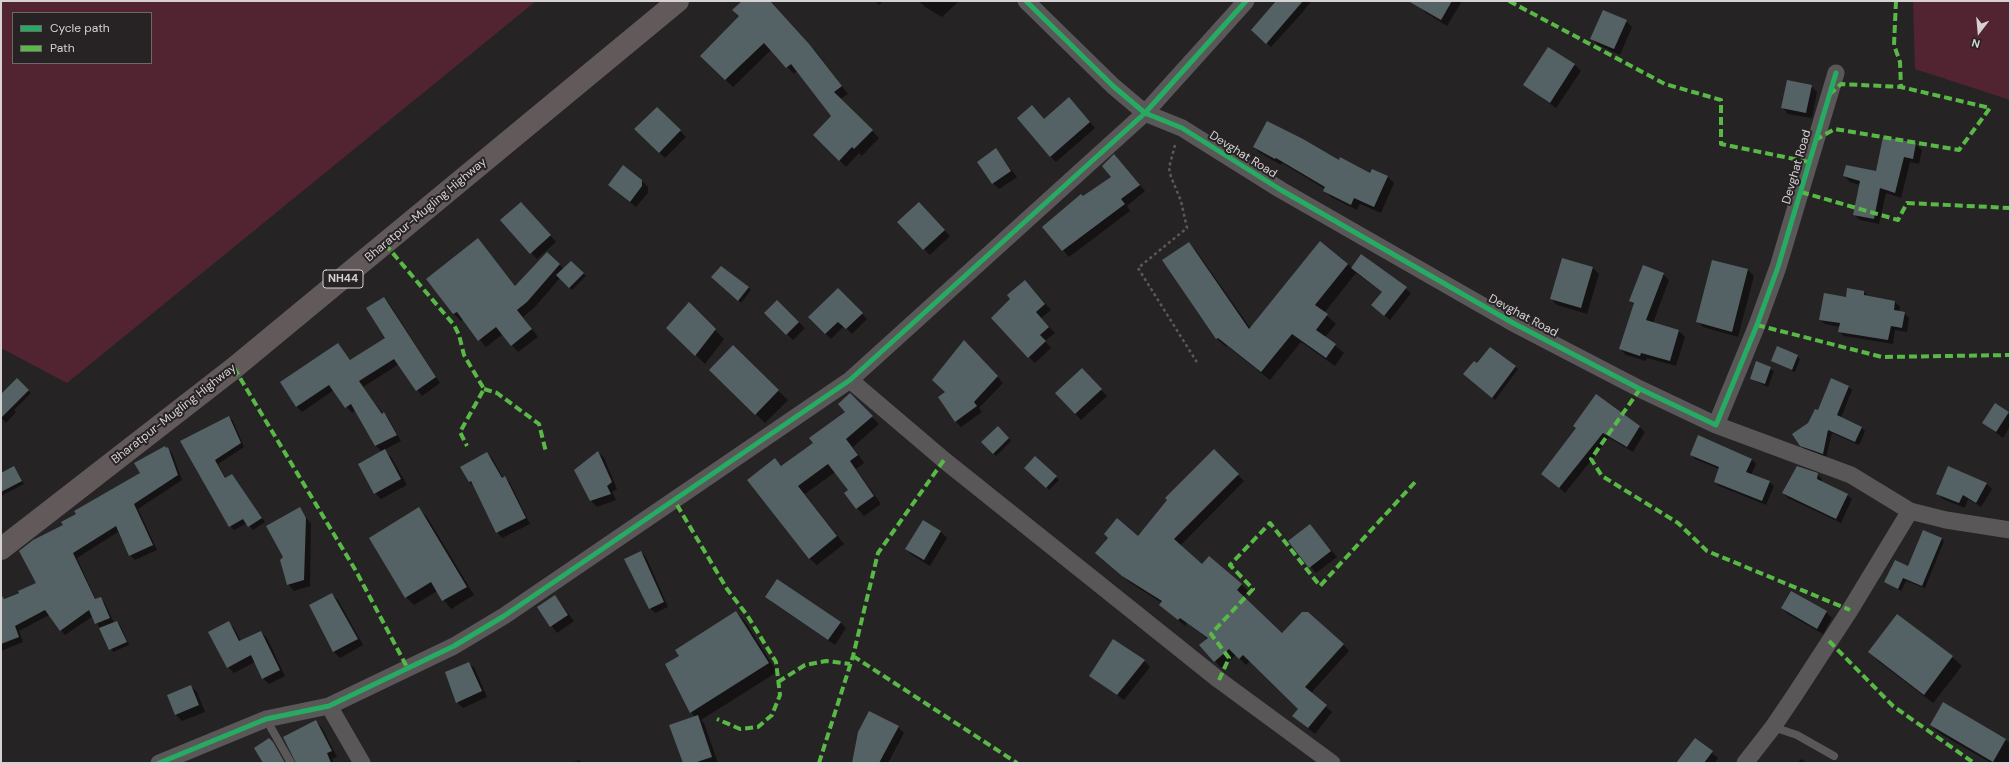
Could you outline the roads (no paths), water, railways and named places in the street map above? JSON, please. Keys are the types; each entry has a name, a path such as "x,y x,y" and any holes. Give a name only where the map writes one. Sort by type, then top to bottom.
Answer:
{"highway":[{"name":"Bharatpur-Mugling Highway","path":"1,548 234,368 678,1"}],"street":[{"name":"Devghat Road","path":"1026,1 1113,86 1145,113 1182,128 1281,190 1513,322 1640,389 1716,425 1757,325 1778,267 1836,73"},
{"path":"159,763 266,720 329,706 454,646 504,616 850,380 1145,113 1246,1"},
{"path":"850,380 944,460 1201,665 1332,763"},
{"path":"1716,425 1851,475 1910,510 1946,520 2010,530"},
{"path":"1745,763 1773,727 1850,610 1910,510"},
{"path":"329,706 362,763"}],"lane":[{"path":"266,720 291,763"},
{"path":"1773,727 1798,735 1834,756"}]}
